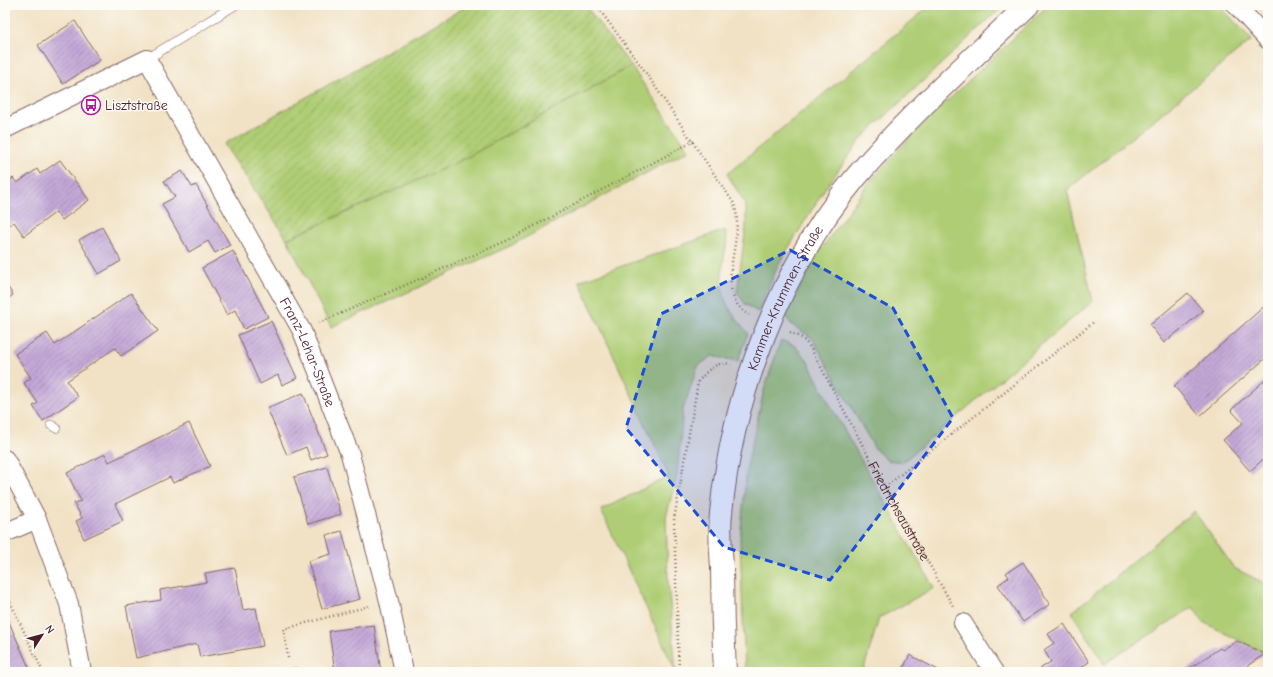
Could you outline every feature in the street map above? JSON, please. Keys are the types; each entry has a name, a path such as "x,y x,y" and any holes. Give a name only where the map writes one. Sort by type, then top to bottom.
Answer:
{"street":[{"name":"Kammer-Krummen-Straße","path":"725,672 720,515 730,448 751,368 769,324 801,258 822,223 855,178 900,129 946,83 1028,5"},
{"path":"1236,5 1268,40"},
{"path":"5,129 148,59"},
{"name":"Franz-Lehar-Straße","path":"148,59 302,331 350,454 389,601 404,672"},
{"path":"5,459 37,520 69,604 82,672"},
{"path":"5,533 37,520"},
{"path":"964,623 994,672"}],"lane":[{"path":"148,59 235,5"}],"path":[{"path":"596,5 694,141 737,210 738,220 731,274 731,290 734,301 742,310 755,318"},
{"path":"302,331 506,241 694,141"},
{"path":"886,487 1095,321"},
{"name":"Friedrichsaustraße","path":"789,331 802,338 810,347 886,487 964,623"},
{"path":"680,672 674,520 698,382 714,365 723,362 751,368"},
{"path":"5,592 43,672"},
{"path":"288,663 284,629 389,601"}],"highlighted area":[{"path":"790,250 893,308 953,418 830,580 724,547 626,428 661,314"}],"green space":[{"path":"469,5 585,5 631,66 462,160 287,239 224,144"},
{"path":"931,5 1004,5 861,139 824,190 778,265 758,312 745,304 737,292 746,226 746,205 727,174"},
{"path":"1048,5 1219,5 1252,40 1067,190 1093,301 903,462 887,460 875,449 812,338 792,325 785,316 817,255 867,185 915,132"},
{"path":"631,66 689,150 510,246 331,327 287,239 462,160"},
{"path":"725,230 727,240 722,281 723,290 728,306 748,333 738,361 712,356 698,366 683,409 677,476 666,517 668,580 676,672 601,510 669,476 579,281"},
{"path":"781,340 795,346 807,360 829,403 934,588 879,618 863,672 745,672 740,539 747,466 764,390"},
{"path":"1194,511 1234,568 1268,585 1268,655 1203,622 1193,607 1104,664 1072,612"}],"building":[{"path":"75,21 100,60 63,84 38,45"},
{"path":"60,160 89,200 62,220 56,212 24,236 14,222 5,228 5,184 13,178 17,183 37,169 40,174"},
{"path":"182,171 192,187 196,185 230,245 215,253 208,241 189,252 162,204 175,197 164,181"},
{"path":"102,227 121,261 99,274 79,240"},
{"path":"233,251 268,317 244,329 235,310 227,315 202,268"},
{"path":"5,283 13,295 5,301"},
{"path":"131,293 158,331 121,356 115,348 67,381 78,397 43,421 33,406 38,403 24,383 31,378 15,354 47,333 55,345"},
{"path":"1188,293 1203,311 1164,343 1150,325"},
{"path":"1268,303 1268,356 1200,416 1174,386"},
{"path":"271,321 297,378 282,385 278,375 260,384 238,335"},
{"path":"1268,377 1268,455 1250,471 1223,440 1243,423 1231,410"},
{"path":"303,393 327,454 311,460 306,447 287,455 267,408"},
{"path":"189,423 210,466 173,483 170,477 115,504 123,521 84,539 76,521 82,518 74,503 81,501 67,473 105,454 109,462"},
{"path":"327,467 341,514 308,524 294,477"},
{"path":"342,531 360,599 322,609 308,561 331,554 326,535"},
{"path":"1023,562 1050,604 1023,622 998,585 1009,577 1006,573"},
{"path":"235,568 243,610 256,608 263,646 200,657 197,644 136,658 126,606 161,600 160,590 207,582 205,573"},
{"path":"5,613 31,672 5,672"},
{"path":"1064,624 1089,662 1074,672 1043,672 1041,668 1051,662 1044,650 1054,643 1048,634"},
{"path":"374,625 381,672 335,672 329,631"},
{"path":"1237,641 1265,654 1238,672 1184,672 1220,648 1222,650"},
{"path":"910,655 942,672 901,672"}],"place":[{"name":"Lisztstraße","path":"91,105"}]}
